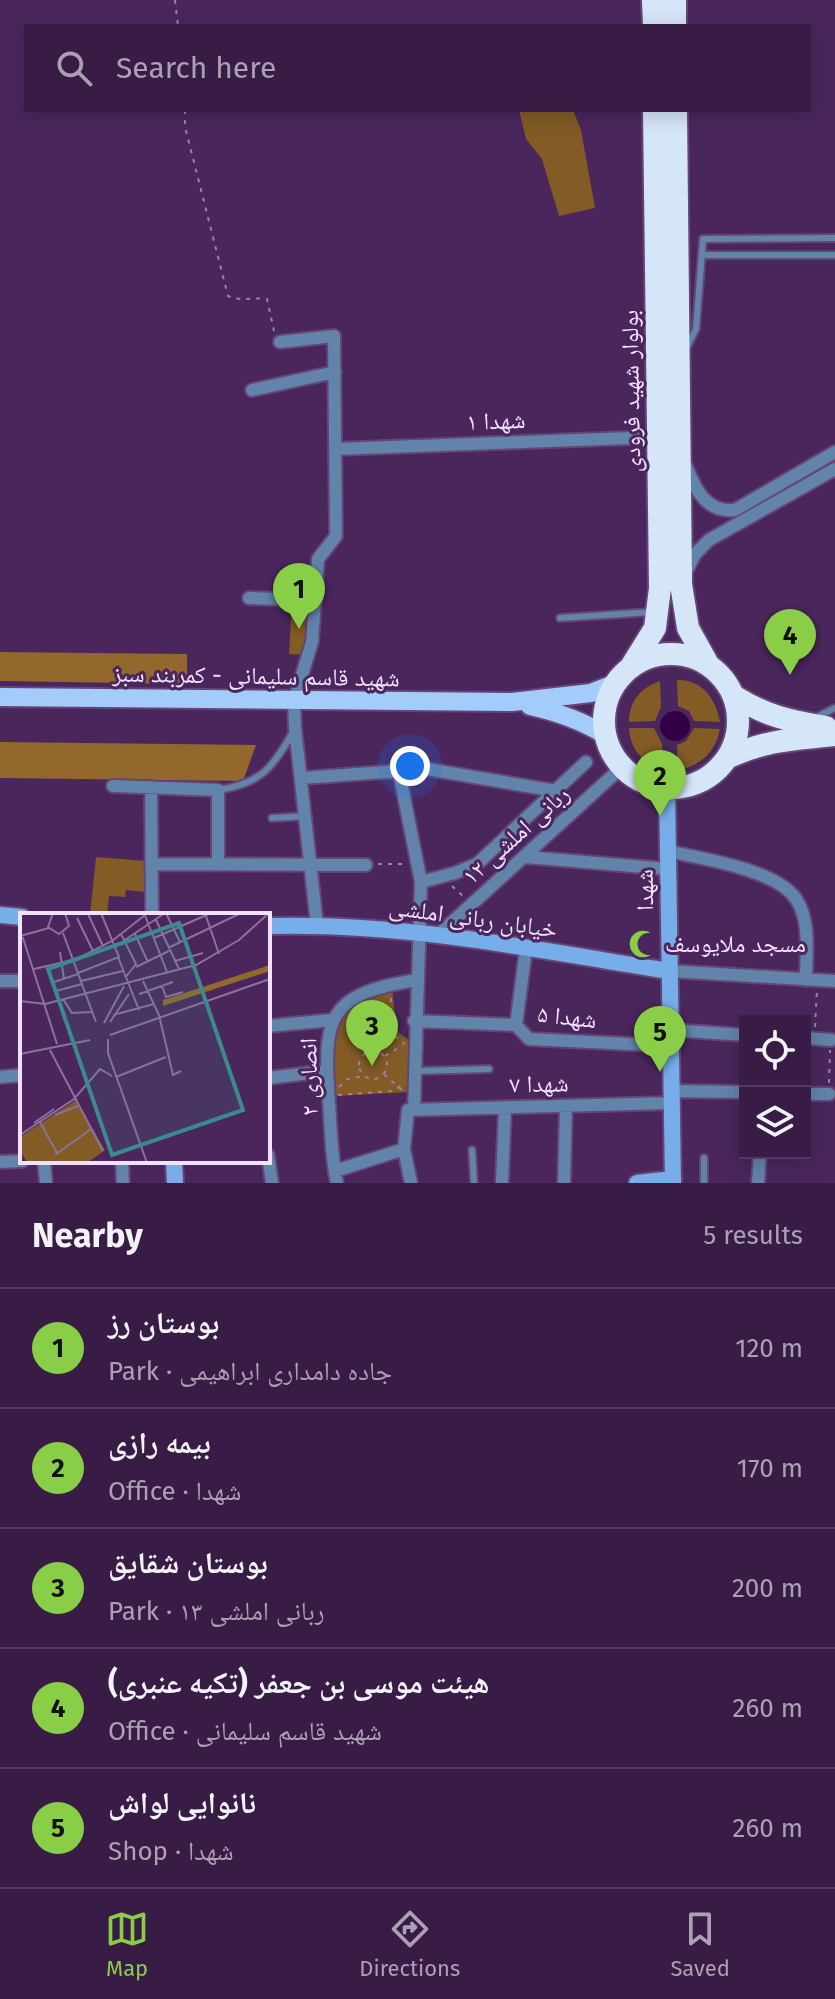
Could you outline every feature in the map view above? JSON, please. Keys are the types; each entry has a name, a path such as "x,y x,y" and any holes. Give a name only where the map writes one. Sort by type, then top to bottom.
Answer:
{"highway":[{"path":"653,0 654,24"},
{"path":"675,0 675,24"},
{"name":"بولوار شهید فرودی","path":"632,665 655,628 659,612 654,112"},
{"name":"بولوار شهید فرودی","path":"676,112 681,584 688,628 708,664"},
{"path":"670,653 689,655 708,664 724,678 734,696 739,727 729,757 717,771 685,787 650,785 635,778 611,752 605,735 603,717 614,684 632,665 650,656 670,653"},
{"path":"734,696 775,718 835,728"},
{"path":"729,757 781,739 835,735"}],"main road":[{"path":"512,702 591,693 614,684"},
{"name":"شهید قاسم سلیمانی - کمربند سبز","path":"0,697 512,702"},
{"path":"512,702 556,711 588,724 605,735"}],"street":[{"path":"280,342 334,336 336,536 318,559 312,642 294,701 317,925"},
{"path":"252,390 335,372"},
{"name":"شهدا ۱","path":"335,449 658,437"},
{"path":"680,447 693,484 702,498 725,511 735,510 835,452"},
{"path":"681,584 695,554 709,540 835,469"},
{"path":"249,598 315,600"},
{"path":"421,882 477,864 586,762"},
{"name":"ربانی املشی ۱۲","path":"438,935 622,767"},
{"path":"302,778 427,769 556,791"},
{"path":"399,772 421,882 414,1071 404,1149 411,1183"},
{"path":"113,786 218,790 218,864"},
{"path":"151,787 152,913"},
{"name":"شهدا","path":"667,788 674,1182"},
{"path":"668,851 727,865 785,887 797,899 802,911 812,980"},
{"path":"526,857 668,869"},
{"path":"151,864 366,865"},
{"path":"0,915 20,917"},
{"name":"خیابان ربانی املشی","path":"270,926 317,925 419,932 670,971"},
{"path":"516,1025 526,949"},
{"path":"670,971 835,981"},
{"name":"انصاری ۲","path":"336,1177 334,1093 327,1036 342,1008 359,995 390,984 417,980"},
{"path":"270,1026 339,1018"},
{"name":"شهدا ۵","path":"414,1021 516,1025 529,1039 739,1035"},
{"path":"811,1038 831,1040"},
{"path":"270,1078 332,1074"},
{"path":"0,1077 20,1075"},
{"name":"شهدا ۷","path":"411,1110 566,1106 739,1092"},
{"path":"811,1094 829,1094"},
{"path":"564,1183 566,1106"},
{"path":"502,1183 505,1107"},
{"path":"336,1177 404,1149"},
{"path":"758,1183 760,1159"},
{"path":"0,1162 20,1161"},
{"path":"44,1163 46,1183"},
{"path":"122,1163 123,1183"},
{"path":"174,1163 175,1183"},
{"path":"269,1163 272,1183"},
{"path":"637,1183 674,1182"}],"lane":[{"path":"679,356 689,345 696,329 703,239 835,238"},
{"path":"704,255 835,255"},
{"path":"560,618 659,612"},
{"path":"804,724 835,708"},
{"path":"218,790 247,784 264,773 280,755 295,728"},
{"path":"272,818 306,816"},
{"path":"414,1071 489,1069"},
{"path":"472,1150 474,1183"},
{"path":"704,1158 704,1183"}],"path":[{"path":"175,0 178,24"},
{"path":"185,112 185,127 228,296 241,302 267,299 274,334 280,342"},
{"path":"366,865 417,863"},
{"path":"443,876 472,905"},
{"path":"811,1015 812,980"},
{"path":"390,984 391,1033 405,1043"},
{"path":"339,1018 350,1014 366,1027"},
{"path":"370,1045 380,1042 382,1033 375,1025 366,1027 361,1035 372,1051"},
{"path":"829,1094 831,1040"},
{"path":"384,1056 405,1043"},
{"path":"405,1043 405,1057"},
{"path":"364,1076 359,1064 365,1053 372,1051 384,1056 383,1074"},
{"path":"332,1074 334,1093"},
{"path":"334,1093 348,1079 364,1076 371,1079 383,1074"},
{"path":"383,1074 400,1086 411,1110"},
{"path":"334,1093 393,1091 404,1083"}],"shaded area":[{"path":"519,112 574,112 581,130 595,208 559,216 542,159 526,139"},
{"path":"292,602 310,603 307,655 289,654"},
{"path":"0,652 187,654 187,684 0,681"},
{"path":"677,680 701,687 711,698 720,722 694,721 689,711 678,706"},
{"path":"660,681 661,707 655,721 629,722 637,697"},
{"path":"675,711 686,715 690,726 686,737 675,741 664,737 660,726 664,715"},
{"path":"629,728 654,728 662,744 663,769 639,754 632,743"},
{"path":"694,728 720,729 715,745 706,757 678,771 677,745 686,741"},
{"path":"0,742 256,745 243,781 0,778"},
{"path":"96,857 146,861 144,892 126,890 125,897 109,896 107,913 90,913"},
{"path":"392,989 397,1031 410,1041 410,1092 335,1096 332,1039 335,1026 352,1006"}],"place":[{"name":"بوستان رز","path":"299,629"},
{"name":"هيئت موسی بن جعفر (تکیه عنبری)","path":"790,675"},
{"name":"بیمه رازی","path":"660,816"},
{"name":"مسجد ملایوسف","path":"643,944"},
{"name":"بوستان شقایق","path":"372,1066"},
{"name":"نانوایی لواش","path":"660,1072"}]}
